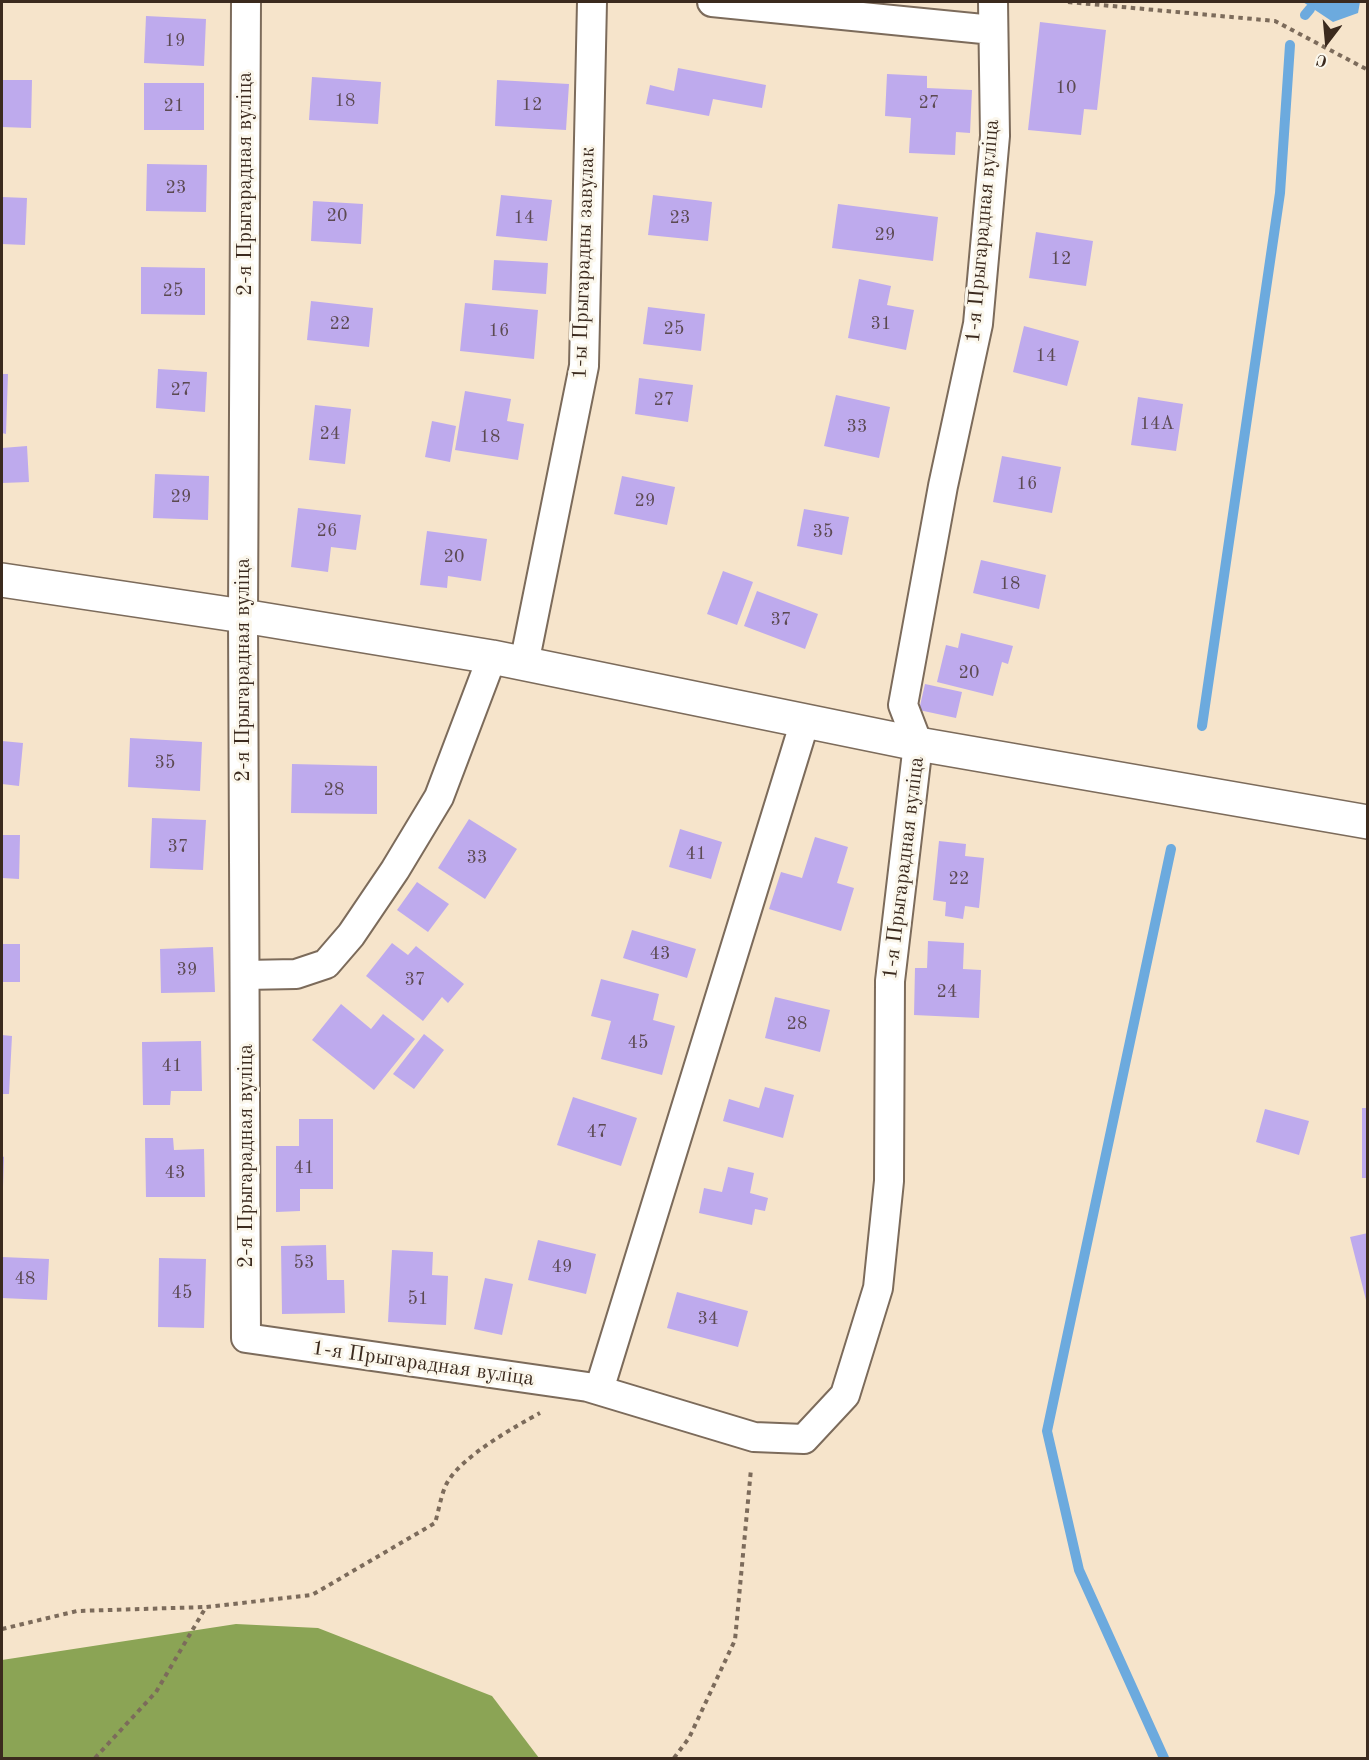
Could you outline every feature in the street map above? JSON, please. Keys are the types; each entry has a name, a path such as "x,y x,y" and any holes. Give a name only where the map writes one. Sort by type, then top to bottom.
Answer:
{"street":[{"name":"2-я Прыгарадная вуліца","path":"246,2 243,616 246,1338"},
{"name":"1-ы Прыгарадны завулак","path":"524,663 584,366 592,2"},
{"path":"712,2 993,30"},
{"name":"1-я Прыгарадная вуліца","path":"246,1338 593,1388 754,1437 804,1439 845,1395 878,1288 889,1181 890,981 918,744 903,705 943,486 978,324 995,136 993,2"},
{"path":"2,580 243,616 492,657 918,744 1368,822"},
{"path":"245,975 296,974 326,964 351,935 395,870 439,797 492,657"},
{"path":"593,1388 806,721"}],"path":[{"path":"1068,2 1275,21 1368,70"},
{"path":"2,1629 77,1611 206,1607 312,1595 435,1522 448,1482 473,1456 512,1428 593,1388"},
{"path":"674,1758 688,1738 735,1640 754,1437"},
{"path":"95,1758 156,1692 206,1607"}],"green space":[{"path":"236,1624 318,1628 492,1696 539,1758 2,1758 2,1660"}],"water":[{"path":"1303,2 1360,2 1358,13 1333,22"}],"building":[{"path":"146,16 206,19 204,66 144,63"},
{"path":"1040,22 1106,30 1097,110 1084,109 1081,135 1028,130"},
{"path":"678,68 766,85 762,108 713,99 709,116 646,104 650,85 674,91"},
{"path":"887,74 927,76 927,88 972,90 970,133 956,132 955,155 909,153 911,118 885,116"},
{"path":"312,77 381,82 378,124 309,120"},
{"path":"2,80 32,80 31,128 2,127"},
{"path":"497,80 569,84 566,130 495,126"},
{"path":"144,83 204,83 204,130 144,130"},
{"path":"147,164 207,165 206,212 146,211"},
{"path":"501,195 552,200 547,241 496,236"},
{"path":"653,195 712,202 708,241 648,235"},
{"path":"2,197 27,198 25,245 2,244"},
{"path":"313,201 363,204 361,244 311,241"},
{"path":"838,204 938,217 933,261 832,248"},
{"path":"1036,232 1093,241 1086,286 1029,278"},
{"path":"494,260 548,263 546,294 492,290"},
{"path":"141,267 205,268 205,315 141,314"},
{"path":"859,279 891,286 887,305 914,310 906,350 848,338"},
{"path":"311,301 373,308 369,347 307,340"},
{"path":"465,303 538,310 534,359 460,351"},
{"path":"648,307 705,314 701,351 643,344"},
{"path":"1024,326 1079,341 1067,386 1013,372"},
{"path":"158,369 207,372 205,412 156,408"},
{"path":"2,374 8,374 6,434 2,433"},
{"path":"639,378 693,385 688,422 635,414"},
{"path":"465,391 511,399 507,421 524,424 518,460 455,450"},
{"path":"836,395 890,407 879,458 824,446"},
{"path":"1138,397 1183,404 1176,451 1131,445"},
{"path":"315,405 351,409 345,464 309,460"},
{"path":"432,421 456,426 450,462 425,457"},
{"path":"27,446 29,482 2,483 2,448"},
{"path":"1002,456 1061,467 1052,513 993,502"},
{"path":"155,474 209,476 208,520 153,518"},
{"path":"622,476 675,487 667,525 614,514"},
{"path":"298,508 361,515 356,550 331,547 328,572 291,567"},
{"path":"804,509 849,517 842,555 797,546"},
{"path":"427,531 487,539 481,581 448,576 447,588 420,585"},
{"path":"981,560 1046,575 1039,609 973,593"},
{"path":"723,571 753,582 737,625 707,614"},
{"path":"757,591 818,614 805,649 744,626"},
{"path":"961,633 1013,646 1008,664 1002,662 993,696 937,682 946,645 958,648"},
{"path":"925,684 962,692 956,718 919,710"},
{"path":"130,738 202,742 200,791 128,787"},
{"path":"2,741 23,743 19,786 2,784"},
{"path":"292,764 377,766 377,814 291,813"},
{"path":"152,818 206,820 203,870 150,868"},
{"path":"469,819 517,849 485,899 438,868"},
{"path":"680,829 722,842 711,879 669,867"},
{"path":"2,835 20,835 19,879 2,878"},
{"path":"815,837 848,847 837,883 854,888 841,931 769,909 781,872 802,878"},
{"path":"939,841 966,844 965,856 984,858 979,908 965,906 963,919 945,916 946,902 933,900"},
{"path":"417,882 449,904 428,932 397,910"},
{"path":"632,930 696,949 687,978 623,958"},
{"path":"928,941 964,943 963,969 981,970 979,1018 914,1015 915,968 927,968"},
{"path":"392,943 408,955 416,946 464,984 448,1003 442,997 423,1021 366,976"},
{"path":"2,944 20,944 20,982 2,982"},
{"path":"213,947 215,992 161,993 160,949"},
{"path":"601,979 659,994 653,1020 675,1026 662,1075 601,1059 611,1021 591,1016"},
{"path":"775,997 830,1010 820,1052 765,1038"},
{"path":"341,1004 371,1029 383,1014 415,1039 374,1090 312,1040"},
{"path":"424,1034 444,1050 414,1089 393,1074"},
{"path":"2,1035 12,1036 9,1094 2,1094"},
{"path":"201,1041 202,1091 171,1091 170,1105 143,1105 142,1042"},
{"path":"765,1087 794,1095 783,1138 723,1121 729,1099 759,1108"},
{"path":"573,1097 637,1118 621,1166 557,1145"},
{"path":"1362,1108 1368,1108 1368,1178 1362,1178"},
{"path":"1265,1109 1309,1121 1299,1155 1256,1142"},
{"path":"299,1119 333,1119 333,1189 300,1189 300,1211 276,1212 276,1146 299,1146"},
{"path":"145,1138 173,1138 174,1150 204,1149 205,1197 146,1197"},
{"path":"2,1156 4,1157 3,1187 2,1187"},
{"path":"728,1167 754,1173 750,1193 768,1198 765,1211 755,1209 752,1225 699,1213 704,1188 722,1192"},
{"path":"1368,1233 1368,1304 1367,1304 1350,1237"},
{"path":"538,1240 596,1254 586,1294 528,1280"},
{"path":"326,1245 327,1280 344,1280 345,1313 282,1314 281,1246"},
{"path":"392,1250 433,1252 432,1275 448,1276 446,1325 388,1322"},
{"path":"2,1257 49,1259 47,1300 2,1298"},
{"path":"159,1258 206,1259 204,1328 158,1327"},
{"path":"485,1278 513,1284 502,1335 474,1329"},
{"path":"677,1292 748,1311 738,1347 667,1328"}],"waterway":[{"path":"1305,15 1310,9"},
{"path":"1202,726 1280,193 1290,45"},
{"path":"1164,1758 1079,1570 1047,1431 1171,849"}]}
